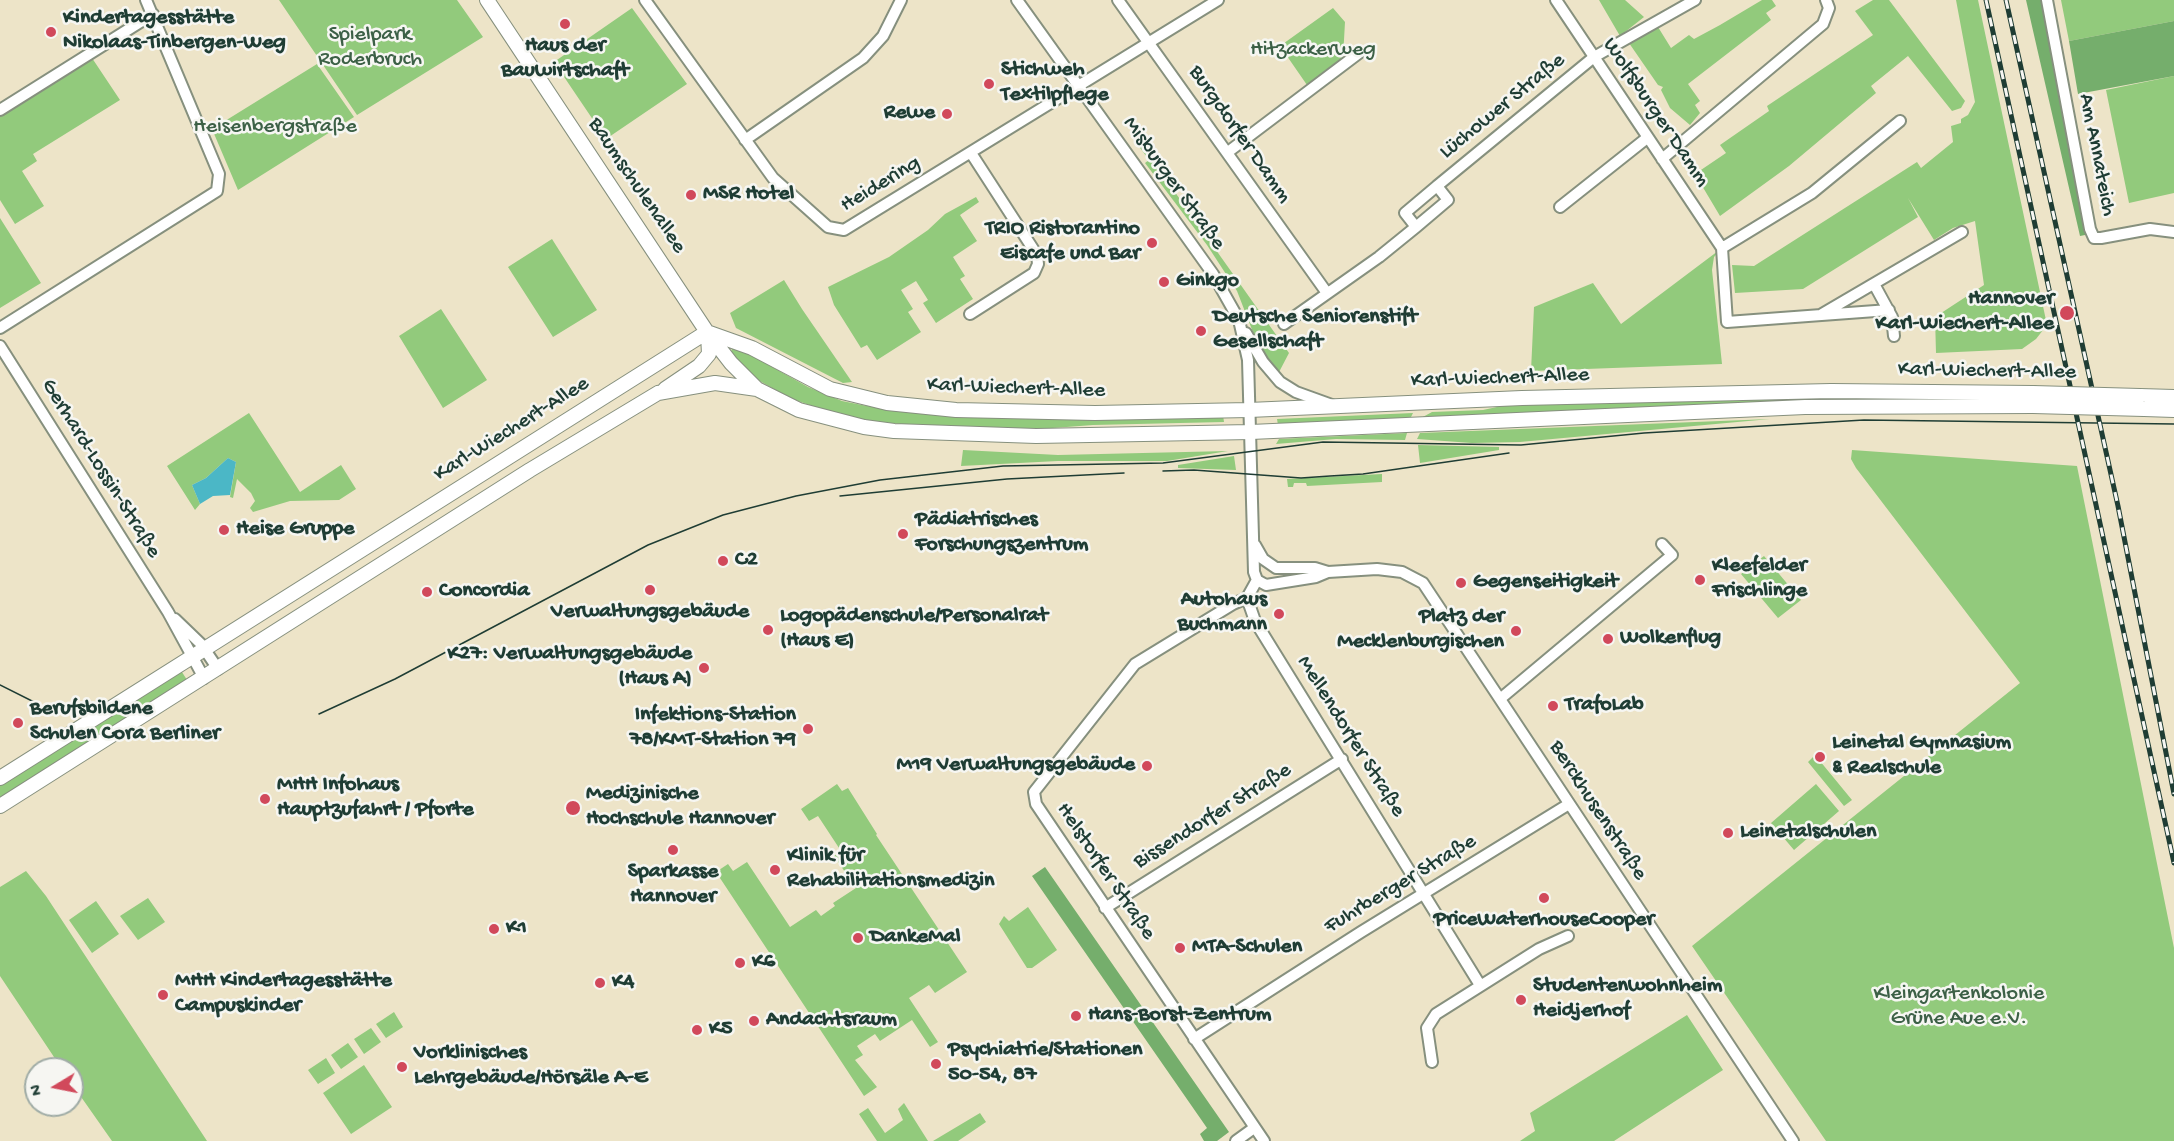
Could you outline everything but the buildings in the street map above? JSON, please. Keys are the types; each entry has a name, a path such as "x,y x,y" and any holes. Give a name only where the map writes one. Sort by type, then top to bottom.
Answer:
{"main road":[{"name":"Baumschulenallee","path":"486,0 707,332 731,363 757,389"},
{"path":"658,393 699,366 709,354 707,332"},
{"name":"Karl-Wiechert-Allee","path":"0,778 707,332 752,348 830,389 862,398 921,408 1066,413 1249,410 1740,393 2142,402 2174,397"},
{"name":"Karl-Wiechert-Allee","path":"0,806 530,470 658,393 715,383 757,389 799,410 838,422 894,431 1036,436 1251,432 1793,408 2033,400"},
{"name":"Karl-Wiechert-Allee","path":"2142,402 2174,410"},
{"path":"458,489 471,508"}],"street":[{"path":"0,328 217,191 219,174 146,0"},
{"name":"Heidering","path":"645,0 773,178 828,227 844,230 1218,0"},
{"path":"745,140 863,58 883,36 901,0"},
{"name":"Misburger Straße","path":"1017,0 1219,283 1239,320 1248,360 1249,410"},
{"name":"Burgdorfer Damm","path":"1118,0 1327,294"},
{"name":"Wolfsburger Damm","path":"1556,0 1722,248"},
{"name":"Lüchower Straße","path":"1416,227 1405,213 1594,57 1695,0"},
{"path":"1662,159 1823,24 1828,8 1826,0"},
{"name":"Am Annateich","path":"2047,0 2090,229 2094,238 2150,229 2174,232"},
{"path":"0,110 153,14"},
{"path":"1228,152 1359,53"},
{"path":"1889,310 1727,322 1722,248 1812,193 1900,121"},
{"path":"1560,207 1647,138"},
{"path":"970,314 1034,273 1038,264 1036,255 971,153"},
{"name":"Lüchower Straße","path":"1284,324 1416,227 1448,200 1437,186"},
{"path":"1819,315 1962,232"},
{"path":"1874,284 1889,310 1894,336"},
{"path":"1239,320 1263,362 1280,382 1296,392 1335,406"},
{"name":"Gerhard-Lossin-Straße","path":"0,346 168,612 204,678"},
{"path":"1247,598 1257,580 1254,576 1249,410"},
{"name":"Berckhusenstraße","path":"1253,542 1263,559 1276,568 1315,568 1328,572 1386,570 1410,574 1420,580 1793,1141"},
{"path":"1500,699 1672,555 1662,544"},
{"name":"Berckhusenstraße","path":"1257,580 1266,585 1316,577 1328,572"},
{"name":"Mellendorfer Straße","path":"1247,598 1255,621 1480,985"},
{"name":"Helstorfer Straße","path":"1247,598 1233,604 1135,664 1034,792 1036,804 1264,1141"},
{"name":"Gerhard-Lossin-Straße","path":"168,612 205,648 218,669"},
{"name":"Bissendorfer Straße","path":"1105,908 1342,759"},
{"name":"Fuhrberger Straße","path":"1194,1039 1569,804"},
{"path":"1432,1062 1427,1028 1436,1014 1539,949 1568,936"},
{"path":"1236,1141 1254,1128"}],"green space":[{"name":"Spielpark Roderbruch","path":"279,0 457,0 483,37 357,115"},
{"path":"1599,0 1625,0 1644,17 1620,36"},
{"path":"1762,0 1772,0 1776,6 1766,13 1771,20 1688,84 1700,101 1695,105 1700,113 1690,125 1670,108 1661,90 1663,87 1658,85 1629,43 1658,27 1671,48 1689,35 1694,39"},
{"path":"1873,0 1889,0 1965,101 1961,108 1952,111 1908,56 1871,86 1876,93 1789,166 1720,216 1695,174 1726,153 1720,145 1769,111 1767,106 1873,35 1855,11"},
{"path":"1956,0 1978,0 2047,325 2036,339 2022,349 1936,353 1935,317 1984,285 1975,221 1953,228 1934,240 1908,198 1918,217 1803,289 1735,293 1732,265 1754,266 1917,162 1921,168 1953,142 1951,126 1961,123 1961,119 1968,115 1975,102"},
{"path":"2026,0 2043,0 2090,234 2080,236"},
{"path":"2061,0 2174,0 2174,21 2069,41"},
{"path":"632,8 687,84 606,139 554,62"},
{"name":"Hitzackerweg","path":"1333,8 1345,22 1343,58 1307,85 1280,46"},
{"path":"2174,21 2174,76 2078,94 2069,41"},
{"path":"92,58 120,100 33,154 37,161 22,171 44,206 15,224 0,200 0,116"},
{"name":"Heisenbergstraße","path":"317,64 354,117 238,190 212,129"},
{"path":"2174,76 2174,193 2129,203 2106,90"},
{"path":"1138,140 1289,353 1278,374 1270,365 1256,340 1237,291 1207,245 1145,163 1149,160 1135,141"},
{"path":"976,197 979,202 960,215 977,241 953,257 965,276 960,279 973,299 936,323 923,303 928,300 916,281 901,290 913,309 908,312 921,332 877,360 867,345 861,348 834,305 828,287 889,257 928,230 945,214"},
{"path":"0,218 41,283 0,308"},
{"path":"552,239 597,310 553,337 508,267"},
{"path":"1722,248 1714,257 1712,270 1722,364 1531,371 1534,307 1593,283 1621,324"},
{"path":"784,280 852,382 843,383 736,328 730,313"},
{"path":"441,309 487,380 443,408 399,336"},
{"path":"733,345 808,387 842,401 867,406 947,414 1223,415 1224,422 1093,425 1040,429 921,426 870,421 837,415 790,398 758,380 739,363 731,352"},
{"path":"1877,397 1877,400 1723,404 1421,418 1432,412 1483,410 1506,405 1606,400"},
{"path":"249,413 300,492 341,465 356,489 339,500 290,501 253,512 250,508 255,501 251,493 237,479 233,498 230,497 236,462 228,458 206,478 192,485 200,504 195,510 167,466"},
{"path":"1413,413 1410,419 1278,425 1277,419"},
{"path":"1770,419 1520,442 1472,443 1417,439 1420,433"},
{"path":"1407,433 1405,440 1336,439 1276,444 1279,439"},
{"path":"1418,445 1499,447 1499,450 1420,463"},
{"path":"963,450 1058,455 1228,451 1167,461 1058,461 961,466"},
{"name":"Kleingartenkolonie Grüne Aue e.V.","path":"1852,450 2077,466 2174,948 2174,1141 1826,1141 1692,946 2020,683 1856,468 1851,459"},
{"path":"1234,456 1236,470 1178,468 1178,465"},
{"path":"1382,474 1382,482 1307,486 1306,483 1294,483 1293,487 1288,487 1287,479"},
{"path":"1764,556 1801,600 1778,618 1741,574"},
{"path":"178,666 191,686 0,806 0,778"},
{"path":"1815,755 1852,800 1844,806 1808,762"},
{"path":"837,784 842,791 848,788 876,835 967,972 935,993 929,985 909,998 938,1042 930,1047 912,1020 880,1041 875,1034 857,1046 863,1055 855,1060 877,1087 864,1096 716,872 728,864 733,871 747,862 790,927 816,910 821,916 835,906 833,903 856,888 834,856 841,851 818,816 809,821 801,809"},
{"path":"1816,784 1839,811 1794,850 1771,823"},
{"path":"1045,867 1229,1132 1217,1141 1204,1141 1200,1134 1207,1128 1032,876"},
{"path":"26,871 46,896 207,1141 112,1141 84,1101 84,1057 54,1057 0,976 0,887"},
{"path":"148,898 165,922 138,940 120,916"},
{"path":"96,901 119,934 92,953 69,920"},
{"path":"1028,907 1057,950 1032,968 1027,968 999,924 1004,916 1009,921"},
{"path":"394,1012 403,1027 386,1038 376,1024"},
{"path":"1687,1015 1723,1070 1614,1141 1520,1141 1535,1131 1530,1113"},
{"path":"371,1028 381,1042 364,1054 354,1039"},
{"path":"348,1043 358,1057 341,1069 331,1055"},
{"path":"326,1058 335,1073 318,1084 308,1070"},
{"path":"364,1065 392,1107 351,1134 323,1093"},
{"path":"904,1103 928,1141 877,1141 859,1114 868,1108 885,1133 903,1120 898,1109"},
{"path":"980,1113 986,1122 958,1141 933,1141"}],"water":[{"path":"228,458 236,462 230,495 213,496 200,504 192,485 206,478"}],"tram line":[{"path":"319,714 395,679 648,545 723,515 796,496 880,480 1003,466 1163,463 1323,442 1521,445 1644,433 1864,420 2174,424"},
{"path":"1163,471 1194,470 1301,478 1363,474 1509,453"},
{"path":"840,496 1007,479 1124,473"},
{"path":"0,685 44,707"}],"railway":[{"path":"1986,0 2174,863"},
{"path":"2006,0 2118,506 2174,794"}],"place":[{"name":"Haus der Bauwirtschaft","path":"565,24"},
{"name":"Kindertagesstätte Nikolaas-Tinbergen-Weg","path":"51,32"},
{"name":"Stichweh Textilpflege","path":"989,84"},
{"name":"Rewe","path":"947,114"},
{"name":"MSR Hotel","path":"691,195"},
{"name":"TRIO Ristorantino Eiscafe und Bar","path":"1152,243"},
{"name":"Ginkgo","path":"1164,282"},
{"name":"Hannover Karl-Wiechert-Allee","path":"2067,313"},
{"name":"Deutsche Seniorenstift Gesellschaft","path":"1201,331"},
{"name":"Heise Gruppe","path":"224,530"},
{"name":"Pädiatrisches Forschungszentrum","path":"903,534"},
{"name":"C2","path":"723,561"},
{"name":"Kleefelder Frischlinge","path":"1700,580"},
{"name":"Gegenseitigkeit","path":"1461,583"},
{"name":"Verwaltungsgebäude","path":"650,590"},
{"name":"Concordia","path":"427,592"},
{"name":"Autohaus Buchmann","path":"1279,614"},
{"name":"Logopädenschule/Personalrat (Haus E)","path":"768,630"},
{"name":"Platz der Mecklenburgischen","path":"1516,631"},
{"name":"Wolkenflug","path":"1608,639"},
{"name":"K27: Verwaltungsgebäude (Haus A)","path":"704,668"},
{"name":"TrafoLab","path":"1553,706"},
{"name":"Berufsbildene Schulen Cora Berliner","path":"18,723"},
{"name":"Infektions-Station 78/KMT-Station 79","path":"808,729"},
{"name":"Leinetal Gymnasium & Realschule","path":"1820,757"},
{"name":"M19 Verwaltungsgebäude","path":"1147,766"},
{"name":"MHH Infohaus Hauptzufahrt / Pforte","path":"265,799"},
{"name":"Medizinische Hochschule Hannover","path":"573,808"},
{"name":"Leinetalschulen","path":"1728,833"},
{"name":"Sparkasse Hannover","path":"673,850"},
{"name":"Klinik für Rehabilitationsmedizin","path":"775,870"},
{"name":"PriceWaterhouseCooper","path":"1544,898"},
{"name":"K1","path":"494,929"},
{"name":"DankeMal","path":"858,938"},
{"name":"MTA-Schulen","path":"1180,948"},
{"name":"K6","path":"740,963"},
{"name":"K4","path":"600,983"},
{"name":"MHH Kindertagesstätte Campuskinder","path":"163,995"},
{"name":"Studentenwohnheim Heidjerhof","path":"1521,1000"},
{"name":"Hans-Borst-Zentrum","path":"1076,1016"},
{"name":"Andachtsraum","path":"754,1021"},
{"name":"K5","path":"697,1030"},
{"name":"Psychiatrie/Stationen 50-54, 87","path":"936,1064"},
{"name":"Vorklinisches Lehrgebäude/Hörsäle A-E","path":"402,1067"}]}
